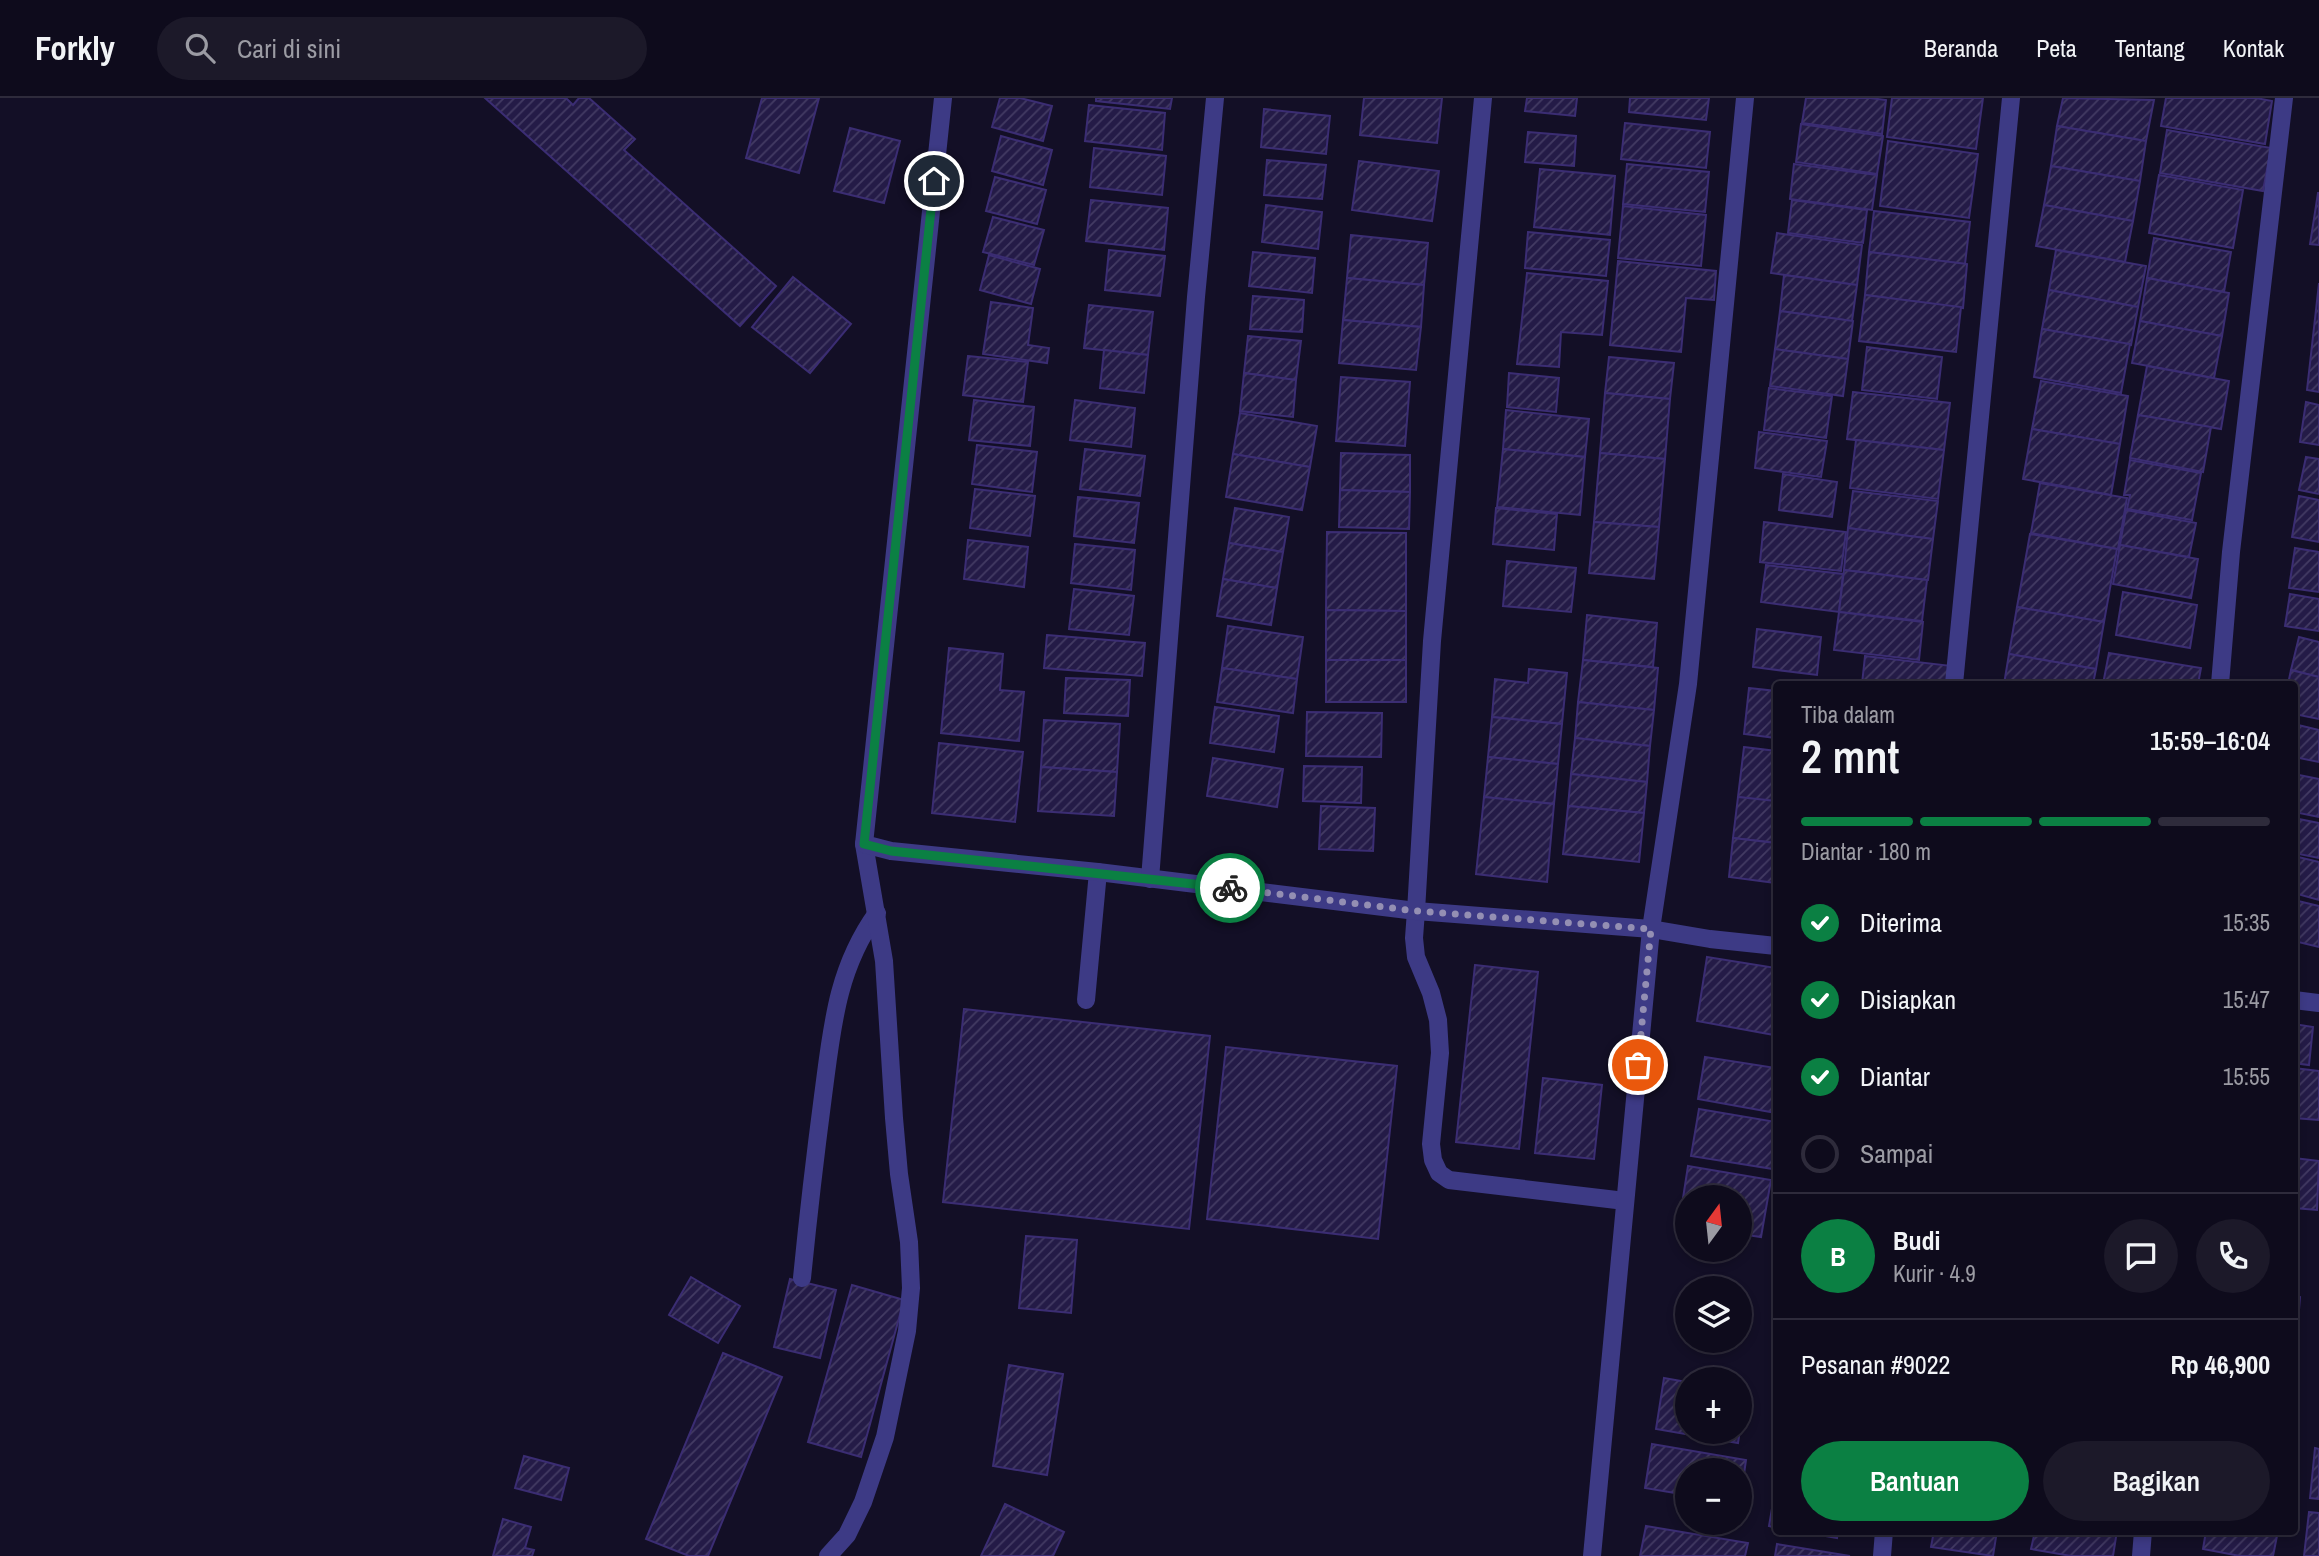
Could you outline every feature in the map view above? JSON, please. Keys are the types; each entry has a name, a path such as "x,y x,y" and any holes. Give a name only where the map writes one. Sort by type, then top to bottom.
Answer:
{"street":[{"path":"828,1556 847,1535 858,1513 885,1437 907,1331 911,1288 909,1242 894,1118 884,961 864,844 943,98"},
{"path":"1150,879 1196,297 1215,98"},
{"path":"1483,98 1432,641 1414,938 1416,957 1431,993 1438,1020 1440,1053 1432,1143 1433,1160 1439,1173 1449,1180 1625,1202"},
{"path":"1592,1556 1651,929 1689,684 1745,98"},
{"path":"1954,681 2011,98"},
{"path":"2220,681 2231,552 2284,98"},
{"path":"864,844 891,851 1416,911 1651,929 1773,946"},
{"path":"1086,1000 1098,873"},
{"path":"802,1278 816,1145 837,1007 847,966 862,935 877,913"},
{"path":"2298,1000 2319,1003"},
{"path":"1882,1556 1884,1535"},
{"path":"2141,1556 2143,1535"}],"building":[{"path":"485,98 566,98 573,105 579,98 589,98 635,139 624,150 776,286 740,326"},
{"path":"762,98 819,98 799,173 746,158"},
{"path":"1000,98 1020,98 1052,106 1043,141 992,127"},
{"path":"1096,98 1172,98 1170,109 1096,101"},
{"path":"1364,98 1442,98 1437,143 1360,135"},
{"path":"1527,98 1577,98 1575,116 1525,111"},
{"path":"1630,98 1709,98 1706,120 1629,112"},
{"path":"1806,98 1886,100 1882,134 1802,123"},
{"path":"1892,98 1983,98 1976,149 1887,137"},
{"path":"2063,98 2154,100 2146,141 2057,126"},
{"path":"2166,98 2256,98 2272,101 2265,144 2161,126"},
{"path":"1089,105 1165,113 1162,150 1085,141"},
{"path":"1264,109 1330,116 1326,154 1261,147"},
{"path":"1625,123 1710,132 1706,168 1621,159"},
{"path":"1801,124 1883,136 1877,174 1796,162"},
{"path":"2057,126 2146,141 2140,181 2051,166"},
{"path":"850,128 900,141 884,203 834,191"},
{"path":"2167,130 2271,148 2263,191 2160,173"},
{"path":"1528,132 1576,136 1574,166 1525,162"},
{"path":"1001,136 1052,150 1043,185 992,171"},
{"path":"1888,141 1978,154 1969,218 1880,206"},
{"path":"1094,148 1166,156 1162,195 1090,187"},
{"path":"1267,160 1326,165 1322,199 1264,195"},
{"path":"1359,161 1439,171 1432,221 1352,210"},
{"path":"1627,164 1709,172 1705,212 1623,204"},
{"path":"1794,164 1877,175 1872,210 1790,199"},
{"path":"2051,166 2140,181 2133,221 2044,205"},
{"path":"1540,169 1615,176 1610,235 1534,227"},
{"path":"2159,175 2243,190 2233,248 2149,233"},
{"path":"995,177 1046,190 1037,224 986,211"},
{"path":"2319,193 2319,245 2310,244"},
{"path":"1091,200 1168,208 1164,250 1086,241"},
{"path":"1792,200 1867,210 1863,243 1788,233"},
{"path":"1266,205 1322,212 1318,249 1262,242"},
{"path":"2044,205 2133,221 2125,262 2036,246"},
{"path":"1623,206 1706,215 1701,266 1618,258"},
{"path":"1874,211 1970,222 1965,264 1869,252"},
{"path":"993,217 1044,230 1034,265 983,252"},
{"path":"1528,232 1610,240 1606,276 1525,268"},
{"path":"1777,233 1862,245 1857,285 1771,273"},
{"path":"1351,235 1428,243 1424,285 1347,278"},
{"path":"2154,238 2231,252 2224,292 2147,278"},
{"path":"1109,250 1165,256 1160,296 1105,290"},
{"path":"2056,250 2146,266 2138,307 2049,290"},
{"path":"1253,252 1315,258 1312,293 1249,286"},
{"path":"1869,252 1967,264 1963,308 1865,295"},
{"path":"989,255 1040,269 1031,304 980,290"},
{"path":"1618,261 1716,271 1714,300 1686,298 1681,352 1610,345"},
{"path":"1527,273 1608,281 1602,335 1561,332 1559,367 1517,364"},
{"path":"1784,275 1857,285 1852,321 1780,311"},
{"path":"793,277 851,324 810,373 752,327"},
{"path":"1347,278 1424,285 1421,327 1343,320"},
{"path":"2147,278 2229,293 2222,336 2140,321"},
{"path":"2319,283 2319,392 2307,390"},
{"path":"2049,290 2138,307 2131,345 2042,329"},
{"path":"1865,295 1961,307 1956,352 1859,341"},
{"path":"1253,296 1304,300 1302,332 1250,329"},
{"path":"991,302 1033,308 1028,345 1049,348 1047,363 983,354"},
{"path":"1089,305 1153,312 1148,355 1084,348"},
{"path":"1780,311 1853,321 1848,359 1775,349"},
{"path":"1343,320 1421,327 1416,370 1339,363"},
{"path":"2140,321 2222,336 2214,378 2132,363"},
{"path":"2042,329 2130,344 2121,393 2034,377"},
{"path":"1248,336 1301,341 1296,380 1244,373"},
{"path":"1867,347 1942,357 1937,399 1862,390"},
{"path":"1775,349 1848,359 1843,396 1770,386"},
{"path":"1104,350 1148,355 1144,393 1100,388"},
{"path":"968,356 1028,362 1023,402 963,395"},
{"path":"1609,357 1674,363 1670,399 1605,393"},
{"path":"2147,366 2229,381 2221,429 2138,415"},
{"path":"1244,373 1296,380 1293,417 1240,411"},
{"path":"1509,373 1559,378 1556,412 1507,407"},
{"path":"1341,377 1410,382 1405,446 1336,441"},
{"path":"2041,381 2128,396 2120,444 2032,429"},
{"path":"1769,388 1832,396 1826,438 1764,430"},
{"path":"1853,392 1950,403 1944,450 1847,439"},
{"path":"1605,393 1670,399 1665,459 1600,453"},
{"path":"974,400 1034,407 1030,446 969,440"},
{"path":"1075,400 1135,408 1131,447 1070,440"},
{"path":"2306,402 2319,405 2319,445 2300,442"},
{"path":"1506,410 1589,419 1585,457 1503,449"},
{"path":"1240,413 1317,426 1310,467 1233,454"},
{"path":"2138,415 2211,427 2203,472 2130,458"},
{"path":"2032,429 2120,444 2111,495 2023,479"},
{"path":"1759,432 1827,441 1821,477 1755,468"},
{"path":"1856,440 1944,450 1938,499 1850,488"},
{"path":"977,445 1037,452 1032,492 972,484"},
{"path":"1085,449 1145,456 1140,496 1080,489"},
{"path":"1503,449 1585,457 1580,515 1497,507"},
{"path":"1341,453 1410,455 1410,492 1340,490"},
{"path":"1600,453 1665,459 1659,527 1594,522"},
{"path":"1233,454 1310,467 1302,510 1226,497"},
{"path":"2306,457 2319,459 2319,494 2299,490"},
{"path":"2130,460 2201,473 2192,520 2127,509 2130,495 2124,495"},
{"path":"1783,474 1837,482 1832,517 1779,510"},
{"path":"2040,483 2127,498 2118,549 2031,533"},
{"path":"975,489 1035,496 1030,536 970,528"},
{"path":"1340,490 1410,492 1409,529 1339,527"},
{"path":"1853,491 1938,501 1933,539 1848,528"},
{"path":"2299,496 2319,500 2319,542 2292,537"},
{"path":"1078,497 1139,503 1134,543 1074,536"},
{"path":"1235,508 1289,517 1283,552 1229,543"},
{"path":"1496,508 1557,514 1554,550 1493,544"},
{"path":"2126,510 2196,523 2189,557 2120,545"},
{"path":"1594,522 1659,527 1654,579 1589,573"},
{"path":"1764,522 1846,532 1841,571 1760,562"},
{"path":"1848,528 1933,539 1928,580 1844,570"},
{"path":"1327,532 1406,533 1406,611 1326,610"},
{"path":"2030,534 2117,549 2104,622 2017,607"},
{"path":"968,540 1028,547 1024,587 964,579"},
{"path":"1229,543 1283,552 1277,588 1223,579"},
{"path":"1075,544 1135,550 1131,590 1071,583"},
{"path":"2120,545 2198,559 2191,598 2113,584"},
{"path":"2295,548 2319,552 2319,592 2289,588"},
{"path":"1507,561 1576,568 1571,612 1503,606"},
{"path":"1766,565 1843,574 1839,612 1761,602"},
{"path":"1844,570 1927,580 1922,621 1839,612"},
{"path":"1223,579 1277,588 1271,625 1217,616"},
{"path":"1074,589 1134,596 1129,635 1069,629"},
{"path":"2123,592 2197,605 2190,648 2116,635"},
{"path":"2290,594 2319,599 2319,631 2285,626"},
{"path":"2017,607 2104,622 2096,669 2009,654"},
{"path":"1326,610 1406,611 1406,660 1326,660"},
{"path":"1839,612 1923,622 1919,660 1834,650"},
{"path":"1587,615 1657,623 1653,667 1583,660"},
{"path":"1228,626 1303,637 1297,679 1222,668"},
{"path":"1757,629 1821,637 1817,675 1753,667"},
{"path":"1047,635 1145,643 1142,676 1044,668"},
{"path":"2299,637 2319,642 2319,677 2291,670"},
{"path":"949,648 1003,654 1000,690 1024,692 1019,741 941,733"},
{"path":"2109,653 2201,668 2199,681 2104,681"},
{"path":"2009,654 2096,669 2094,681 2004,681"},
{"path":"1865,656 1952,666 1950,681 1862,681"},
{"path":"1326,660 1406,660 1406,702 1326,702"},
{"path":"1583,660 1658,668 1654,710 1578,702"},
{"path":"1222,668 1297,679 1293,713 1217,702"},
{"path":"1529,669 1567,673 1562,724 1492,717 1495,679 1528,683"},
{"path":"2291,670 2319,677 2319,719 2298,715 2298,681 2289,681"},
{"path":"1066,678 1130,680 1128,716 1064,713"},
{"path":"1749,688 1773,691 1773,738 1744,734"},
{"path":"1578,702 1654,710 1650,746 1575,738"},
{"path":"1215,707 1279,716 1274,752 1210,743"},
{"path":"1307,712 1382,713 1381,757 1306,756"},
{"path":"1492,717 1562,724 1558,764 1488,757"},
{"path":"1044,720 1120,724 1117,772 1041,767"},
{"path":"2298,725 2319,730 2319,762 2298,758"},
{"path":"1575,738 1650,746 1647,782 1571,774"},
{"path":"939,743 1023,752 1015,822 932,813"},
{"path":"1744,747 1773,751 1773,802 1738,797"},
{"path":"1488,757 1558,764 1554,804 1484,797"},
{"path":"1213,758 1283,769 1277,807 1207,796"},
{"path":"1304,766 1362,767 1361,803 1303,801"},
{"path":"1041,767 1117,772 1114,816 1038,811"},
{"path":"1571,774 1647,782 1644,813 1568,806"},
{"path":"2298,775 2319,779 2319,817 2298,813"},
{"path":"1484,797 1554,804 1547,882 1476,874"},
{"path":"1738,797 1773,801 1773,843 1733,838"},
{"path":"1321,806 1375,808 1373,851 1319,849"},
{"path":"1568,806 1644,813 1639,862 1563,854"},
{"path":"2298,819 2319,823 2319,858 2298,854"},
{"path":"1733,838 1773,843 1773,883 1729,877"},
{"path":"2298,857 2319,862 2319,900 2298,894"},
{"path":"2298,901 2319,906 2319,947 2298,942"},
{"path":"1707,957 1773,968 1773,1035 1697,1021"},
{"path":"1475,965 1538,972 1519,1149 1456,1142"},
{"path":"964,1009 1210,1036 1189,1229 943,1202"},
{"path":"2298,1025 2313,1027 2309,1065 2298,1064"},
{"path":"1226,1047 1397,1066 1378,1239 1207,1219"},
{"path":"1705,1057 1773,1068 1773,1112 1698,1099"},
{"path":"2298,1068 2319,1071 2319,1120 2298,1118"},
{"path":"1543,1078 1602,1085 1594,1159 1535,1153"},
{"path":"1699,1109 1773,1121 1773,1169 1691,1156"},
{"path":"2298,1158 2319,1161 2317,1210 2298,1208"},
{"path":"1688,1166 1771,1180 1761,1237 1752,1236 1752,1185 1685,1185"},
{"path":"1026,1236 1077,1240 1071,1313 1019,1308"},
{"path":"691,1277 740,1306 718,1343 669,1315"},
{"path":"790,1279 836,1290 820,1358 774,1347"},
{"path":"852,1285 904,1300 861,1457 808,1442"},
{"path":"723,1353 782,1377 708,1556 689,1556 646,1539"},
{"path":"1009,1365 1063,1374 1047,1475 993,1466"},
{"path":"1664,1378 1675,1380 1675,1432 1656,1429"},
{"path":"1652,1444 1734,1458 1675,1458 1675,1493 1645,1488"},
{"path":"2315,1448 2319,1449 2319,1499 2310,1498"},
{"path":"524,1456 569,1468 561,1500 515,1488"},
{"path":"1773,1503 1773,1527 1769,1526"},
{"path":"1005,1504 1064,1532 1053,1556 981,1556"},
{"path":"2309,1512 2319,1513 2319,1556 2304,1556"},
{"path":"503,1519 531,1527 525,1548 534,1550 532,1556 493,1556"},
{"path":"1646,1526 1675,1531 1675,1535 1700,1535 1748,1543 1745,1556 1640,1556"},
{"path":"1933,1535 1996,1535 1993,1556 1931,1547"},
{"path":"2034,1535 2116,1535 2113,1556 2071,1556 2031,1549"},
{"path":"2205,1535 2277,1535 2273,1556 2240,1556 2203,1549"},
{"path":"1777,1544 1850,1556 1775,1556"}],"way so far":[{"path":"1230,888 1416,911 1651,929 1638,1065"}],"route":[{"path":"934,181 864,844 891,851 1230,888"}]}
